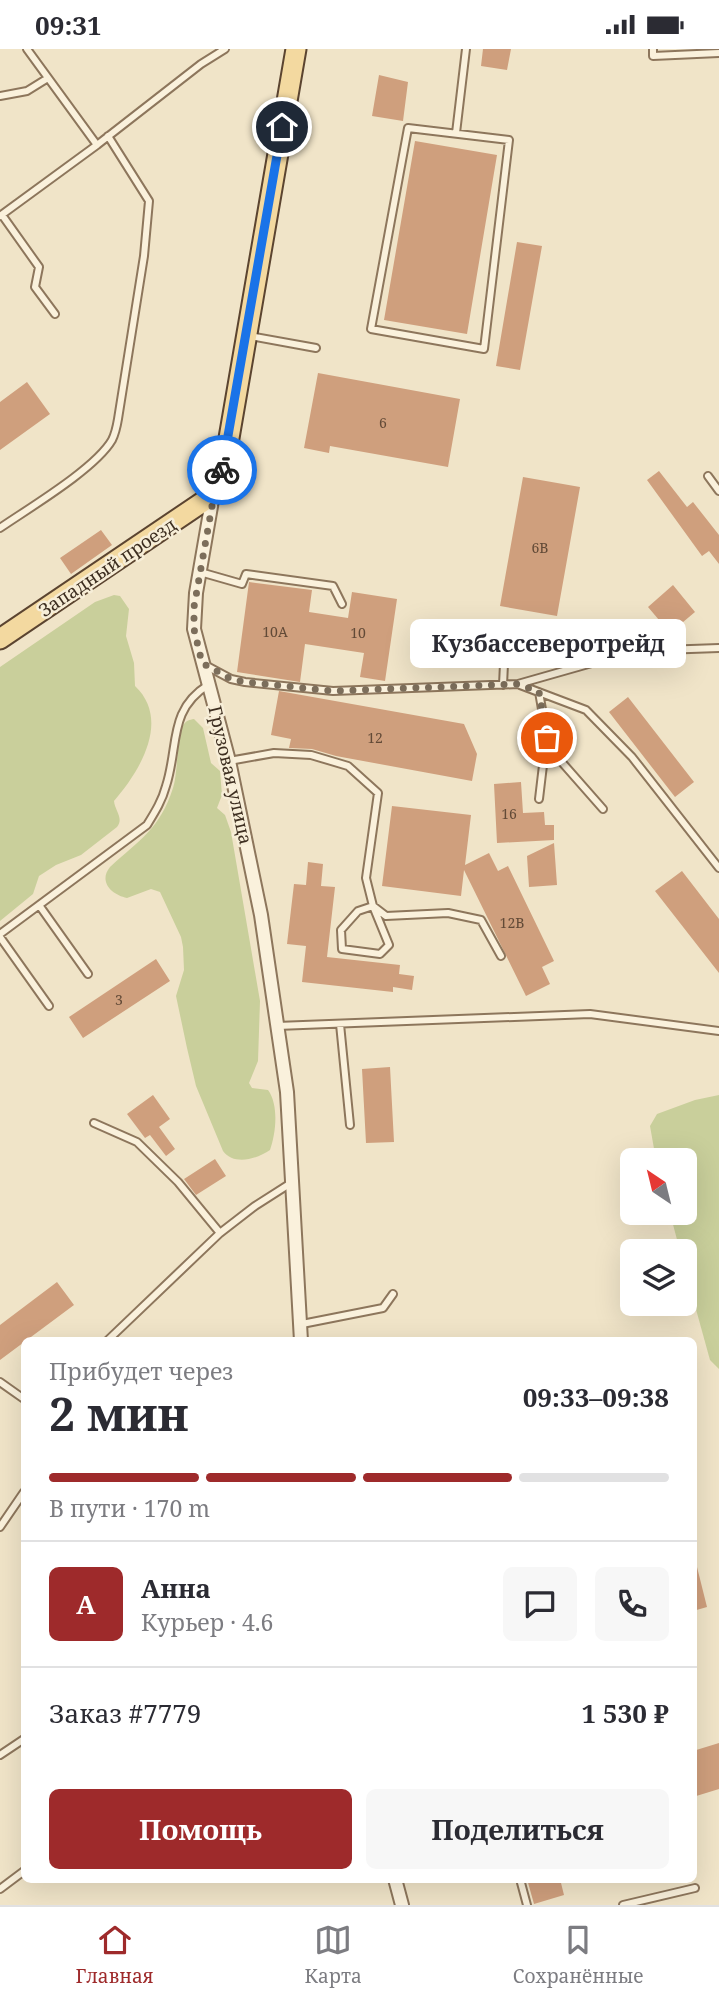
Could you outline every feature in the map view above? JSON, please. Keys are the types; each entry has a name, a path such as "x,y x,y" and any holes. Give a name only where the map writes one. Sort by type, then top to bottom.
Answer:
{"main road":[{"name":"Грузовая улица","path":"214,495 227,448 296,49"},
{"name":"Западный проезд","path":"0,639 214,495"}],"street":[{"name":"Грузовая улица","path":"214,495 194,617 202,663 229,761 258,901 287,1092 302,1337"},
{"path":"397,1883 402,1905"}],"lane":[{"path":"27,49 97,145"},
{"path":"55,314 35,286 39,267 1,215 201,64 225,49"},
{"path":"456,134 466,49"},
{"path":"653,49 653,56 719,53"},
{"path":"0,96 27,91 48,78"},
{"path":"408,128 456,134 509,139 484,349 371,329 408,128"},
{"path":"0,529 99,456 112,439 118,419 144,256 149,201 108,136"},
{"path":"245,335 316,348"},
{"path":"708,476 719,491"},
{"path":"200,572 242,584 246,574 333,586 342,604"},
{"path":"503,685 505,642 533,636 576,635 578,667"},
{"path":"202,663 231,679 245,682 333,691 518,684 634,651 719,649"},
{"path":"518,684 586,710 632,757 719,868"},
{"path":"49,1006 0,935 147,825 159,807 167,784 179,722 186,703 208,685"},
{"path":"539,692 547,738 539,799"},
{"path":"547,738 559,759 603,809"},
{"path":"229,761 274,753 311,755 348,766 378,793 366,878 388,945 380,954 342,949 341,930 358,911 373,906"},
{"path":"39,905 88,974"},
{"path":"373,906 386,916 448,913 481,920 501,956"},
{"path":"277,1026 590,1014 719,1031"},
{"path":"340,1024 350,1125"},
{"path":"94,1123 137,1142 178,1182 220,1233"},
{"path":"111,1337 220,1233 292,1182"},
{"path":"302,1324 383,1308 393,1294"},
{"path":"0,1382 21,1397"},
{"path":"0,1527 21,1496"},
{"path":"0,1755 21,1740"},
{"path":"0,1889 21,1873"},
{"path":"521,1883 527,1905"},
{"path":"623,1905 695,1888"}],"green space":[{"path":"114,595 120,596 129,609 126,636 134,663 135,686 146,699 151,714 148,745 133,775 114,801 119,817 117,827 81,855 56,865 39,876 33,894 0,921 0,667 95,602"},
{"path":"194,719 203,728 211,763 220,771 222,795 217,808 225,815 231,832 260,1001 258,1061 249,1083 252,1088 268,1090 275,1111 274,1136 270,1150 259,1156 239,1160 223,1151 196,1086 176,996 184,970 183,947 160,892 151,889 127,898 112,891 105,878 110,867 148,833 162,814 175,781 182,729 186,722"},
{"path":"719,1095 719,1369 710,1360 697,1313 697,1239 677,1239 673,1225 697,1225 697,1148 654,1148 650,1126 657,1114 695,1100"}],"building":[{"path":"483,49 511,49 507,70 481,66"},
{"path":"379,75 408,82 403,121 372,116"},
{"path":"415,141 497,155 467,334 384,320"},
{"path":"517,242 542,246 520,370 496,366"},
{"path":"318,373 460,399 448,467 330,446 329,453 304,448"},
{"path":"27,382 50,414 0,450 0,402"},
{"path":"659,471 687,507 693,502 719,535 719,564 709,551 702,556 647,480"},
{"path":"523,477 580,487 557,616 500,606"},
{"path":"101,530 112,545 71,574 60,558"},
{"path":"249,582 312,590 309,612 348,618 352,592 397,599 385,681 360,677 364,653 305,644 300,682 237,672"},
{"path":"673,585 695,612 670,633 648,607"},
{"path":"279,691 464,724 477,754 472,781 336,756 312,749 289,748 291,739 271,735"},
{"path":"628,697 694,782 675,797 609,712"},
{"path":"521,782 523,813 544,812 545,825 554,825 554,840 497,843 494,784"},
{"path":"392,806 471,815 465,865 489,853 498,871 508,866 554,961 542,967 550,984 526,996 464,870 461,896 382,886"},
{"path":"554,843 557,885 529,887 527,856"},
{"path":"308,862 323,864 321,886 335,887 327,957 400,965 399,974 414,976 412,990 393,987 393,992 302,982 306,946 287,944 294,884 306,885"},
{"path":"682,871 719,919 719,973 655,891"},
{"path":"156,959 170,981 83,1038 69,1017"},
{"path":"390,1067 394,1142 366,1143 362,1069"},
{"path":"153,1095 170,1119 159,1127 175,1149 166,1156 150,1135 145,1138 127,1114"},
{"path":"215,1159 226,1176 196,1195 184,1179"},
{"path":"57,1282 74,1305 31,1337 21,1337 21,1344 0,1360 0,1325"},
{"path":"697,1567 707,1607 697,1610"},
{"path":"719,1743 719,1789 697,1796 697,1750"},
{"path":"528,1883 561,1883 564,1895 534,1904"}],"way so far":[{"path":"222,470 214,495 194,607 194,629 202,663 231,679 245,682 333,691 518,684 539,692 547,738"}],"place":[{"name":"Кузбассеверотрейд","path":"547,738"}],"route":[{"path":"222,470 282,127"}]}
